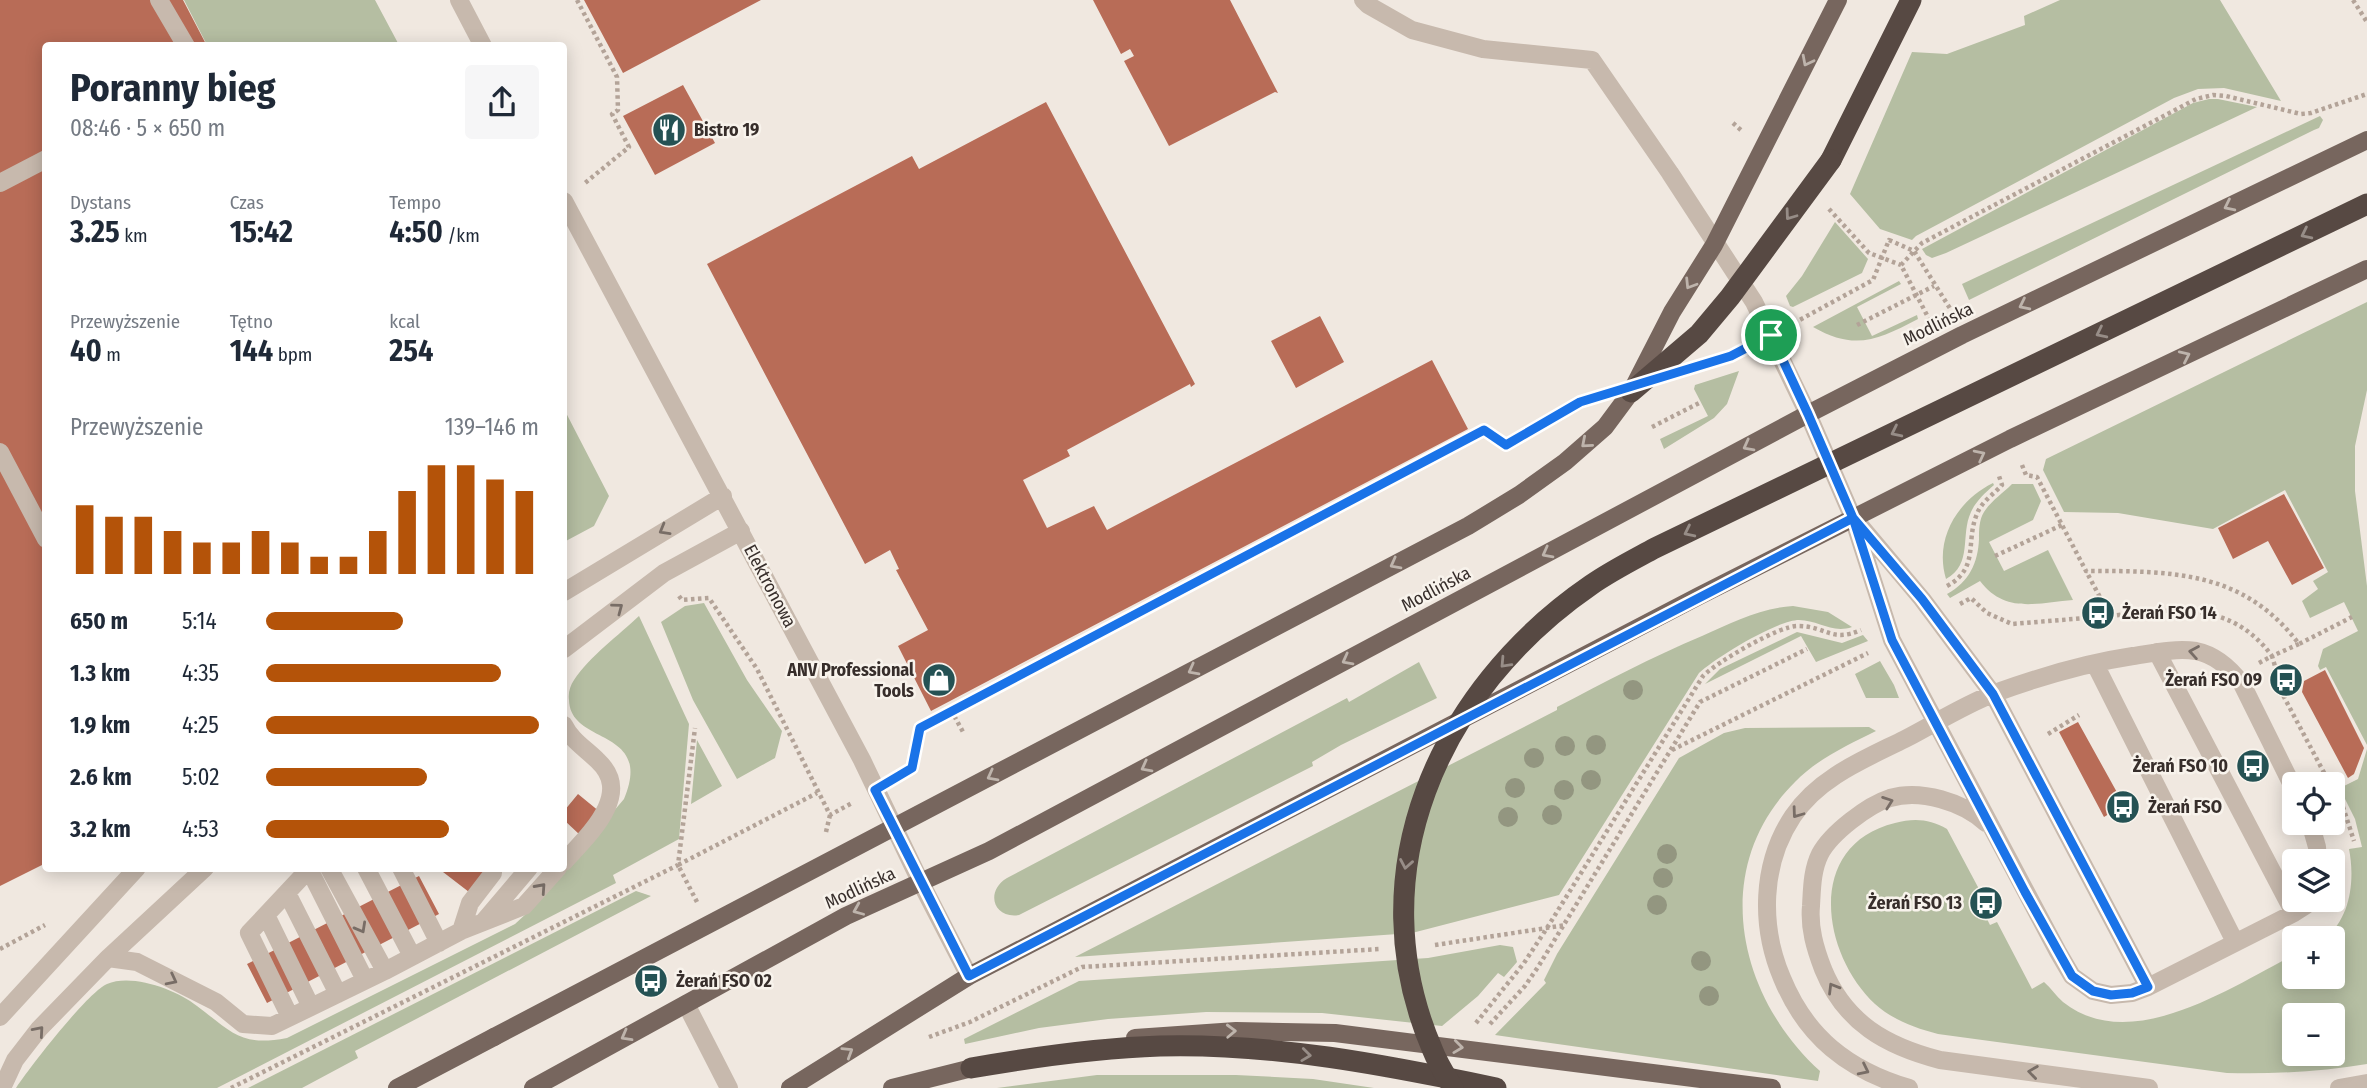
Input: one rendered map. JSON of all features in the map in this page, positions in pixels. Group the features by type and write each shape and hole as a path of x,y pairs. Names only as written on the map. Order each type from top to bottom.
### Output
{"highway":[{"path":"1631,392 1699,334 1738,287 1831,160 1911,0"},
{"path":"1453,1088 1433,1052 1413,994 1406,964 1402,917 1404,876 1410,839 1422,798 1438,759 1463,714 1527,639 1590,586 1655,548 2367,204"},
{"path":"971,1068 1087,1050 1204,1046 1247,1048 1354,1062 1496,1088"}],"main road":[{"path":"397,1088 1468,526 1520,495 1565,462 1605,427 1631,392 1672,312 1714,245 1838,0"},
{"name":"Modlińska","path":"533,1088 846,916 1000,846 1808,414 1962,335 2367,141"},
{"path":"790,1088 969,976 1853,518 2010,439 2367,270"},
{"path":"892,1088 1020,1055 1101,1041 1224,1031 1292,1031 1371,1036 1772,1088"}],"street":[{"path":"159,0 184,42"},
{"path":"459,0 481,42"},
{"path":"1363,0 1367,5 1412,30 1483,49 1592,60 1754,302 1808,414 1853,518 1892,640 2072,976 2093,991 2111,995 2132,993 2148,987 2294,913 2157,652"},
{"path":"0,183 42,161"},
{"name":"Elektronowa","path":"567,207 862,760 969,976"},
{"path":"0,452 42,531"},
{"path":"567,590 723,496"},
{"path":"1853,518 1922,599 1993,694 2148,987"},
{"path":"567,650 664,573 741,531"},
{"path":"1909,1088 1860,1069 1829,1048 1805,1021 1788,994 1777,967 1766,897 1771,865 1782,836 1809,797 1832,778 1993,694 2047,676 2157,652 2197,651 2217,658 2231,670 2242,684 2286,772"},
{"path":"2095,664 2235,942"},
{"path":"567,734 601,763 609,774 612,794 604,814 567,858"},
{"path":"1994,834 1985,822 1973,813 1952,803 1912,796 1890,799 1836,831 1820,854 1812,879 1810,917 1815,949 1828,981 1846,1009 1867,1028 1892,1044 1915,1053 1940,1060 2149,1088"},
{"path":"0,1017 134,872"},
{"path":"2,1088 15,1060 39,1030 108,958 201,872"},
{"path":"290,1017 249,933 306,872"},
{"path":"311,872 365,980"},
{"path":"331,872 385,971"},
{"path":"368,872 412,956"},
{"path":"403,872 439,943"},
{"path":"461,931 470,903 493,872"},
{"path":"482,923 526,872"},
{"path":"108,958 137,962 216,1002 243,1024 272,1026 461,931 524,906 554,872"},
{"path":"287,893 338,994"},
{"path":"266,915 311,1007"},
{"path":"686,1004 729,1088"},
{"path":"2339,1088 2367,1083"}],"path":[{"path":"577,0 617,77 618,110 612,114 629,147 585,183"},
{"path":"2353,0 2367,22"},
{"path":"1929,319 1901,265 1932,236 2196,99 2213,95 2226,96 2301,114 2312,113 2367,94"},
{"path":"1706,364 1731,356 1872,281 1889,240 1914,251 1951,310"},
{"path":"1857,326 1934,286"},
{"path":"664,573 682,600 709,598 757,669 830,815 912,768 920,728 951,710 1484,430 1506,445 1580,402 1592,398"},
{"path":"1652,427 1701,402"},
{"path":"1956,607 1971,598 1987,613 2012,624 2110,616 2036,477 2026,475 2022,465"},
{"path":"1944,588 1957,581 1964,573 1971,551 1975,516 1979,508 2002,485 2000,477"},
{"path":"1996,556 2062,525"},
{"path":"2086,571 2157,571 2223,585 2269,610 2299,644 2352,617"},
{"path":"1471,1030 1524,963 1695,687 1713,666 1788,627 1808,627 1838,636 1859,630"},
{"path":"1489,1025 1525,986 1566,925 1700,702 1807,649"},
{"path":"1671,750 1874,650"},
{"path":"2255,665 2272,656 2284,697 2324,772"},
{"path":"951,710 963,732"},
{"path":"2052,743 2047,733 2079,715"},
{"path":"678,865 817,793"},
{"path":"2345,813 2354,841"},
{"path":"1434,945 1566,925"},
{"path":"921,1040 970,1022 1082,967 1393,948"}],"green space":[{"path":"184,0 375,0 397,42 205,42"},
{"path":"2060,0 2220,0 2281,101 2224,88 2198,89 2174,98 1912,240 1880,229 1850,194 1912,52 1947,54 2025,25 2024,16"},
{"path":"2209,99 2257,107 1946,253 1932,258 1922,249 2193,103"},
{"path":"2320,116 2323,120 2319,128 1969,300 1962,284"},
{"path":"1835,222 1868,259 1862,273 1793,307 1790,306 1786,296 1802,276"},
{"path":"1899,281 1901,284 1857,307 1872,336 1917,315 1918,319 1878,337 1854,341 1813,327"},
{"path":"2367,302 2367,390 2355,446 2355,491 2367,586 2367,745 2326,667 2320,670 2318,666 2323,649 2358,631 2344,602 2310,618 2302,601 2318,589 2313,581 2328,572 2285,490 2213,529 2118,513 2064,512 2043,470 2046,459"},
{"path":"1739,371 1727,404 1714,418 1664,449 1660,439 1708,416 1694,389 1695,385"},
{"path":"567,415 609,496 594,526 567,540"},
{"path":"1993,483 1971,512 1963,557 1954,573 1946,579 1943,550 1952,523 1969,500"},
{"path":"2012,484 2033,484 2041,501 2033,520 1989,542 2004,571 2048,550 2073,600 2034,604 2011,602 2000,598 1980,581 1950,598 1947,594 1961,584 1971,571 1984,512"},
{"path":"704,603 747,680 782,731 775,758 737,779 693,700 661,622 685,606"},
{"path":"1793,606 1828,612 1852,627 1838,629 1799,620 1789,622 1747,641 1699,673 1559,895 1412,933 1075,957 1557,710 1557,707 1647,661 1746,617"},
{"path":"639,616 689,724 679,839 613,875 616,883 217,1088 16,1088 73,1015 107,984 129,981 154,985 178,994 228,1030 247,1039 287,1038 515,924 562,872 567,872 567,866 624,799 630,776 628,760 620,748 582,725 573,715 569,700 573,682 580,671"},
{"path":"1797,632 1842,643 1863,635 1868,641 1816,662 1801,636 1705,684 1720,669"},
{"path":"1880,661 1899,698 1866,698 1855,674"},
{"path":"1419,662 1437,698 1341,745 1312,762 1313,766 1019,915 1003,913 995,903 996,890 1007,878 1347,698 1349,702"},
{"path":"1869,727 1876,731 1813,766 1795,782 1768,816 1751,852 1743,891 1744,930 1753,969 1769,1006 1792,1041 1820,1071 1818,1081 1495,1035 1546,983 1544,980 1557,954 1679,758 1724,733 1745,728"},
{"path":"697,740 722,786 691,804"},
{"path":"2367,749 2367,1064 2297,1072 2227,1073 1938,1034 1905,1023 1875,1004 1857,982 1843,957 1834,930 1831,903 1835,876 1846,853 1866,835 1895,823 1922,820 1947,829 1979,889 1974,893 1990,925 1997,922 2032,989 2044,982 2063,1002 2090,1017 2119,1022 2149,1019 2180,1011 2282,961 2282,989 2345,989 2345,926 2337,926 2345,912 2351,885 2349,849 2362,847 2355,819 2345,799 2345,786 2358,779"},
{"path":"636,891 651,896 355,1051 358,1058 302,1088 248,1088"},
{"path":"1500,945 1513,947 1517,962 1504,977 1498,973 1478,996 1442,1026 1322,1013 1206,1012 1108,1019 1039,1028 965,1044 964,1039 1079,981 1428,958"},
{"path":"1097,1075 1236,1075 1313,1079 1374,1088 997,1088"}],"building":[{"path":"0,0 183,0 205,42 42,42 42,865 0,886"},
{"path":"584,0 761,0 623,73"},
{"path":"1093,0 1230,0 1278,93 1275,92 1169,146 1124,61 1134,56 1130,49 1121,54"},
{"name":"Bistro 19","path":"683,85 715,143 655,175 623,116"},
{"path":"1046,102 1195,384 1191,387 1190,384 1067,450 1070,456 1023,480 1047,528 1094,506 1107,530 1432,360 1468,429 931,711 898,646 928,630 896,570 899,569 890,550 865,564 707,264 912,156 919,169"},
{"path":"1320,316 1344,362 1296,388 1271,341"},
{"path":"2284,494 2324,568 2292,585 2268,541 2233,559 2218,528"},
{"path":"2325,670 2364,748 2354,774 2348,778 2302,692 2304,681"},
{"path":"2078,722 2124,805 2104,817 2059,732"},
{"path":"578,794 600,812 580,835 567,823 567,807"},
{"path":"443,872 484,872 469,892"},
{"path":"419,876 439,914 267,1003 247,964"}],"place":[{"name":"Bistro 19","path":"669,130"},
{"name":"Żerań FSO 14","path":"2098,613"},
{"name":"ANV Professional Tools","path":"939,680"},
{"name":"Żerań FSO 09","path":"2286,680"},
{"name":"Żerań FSO 10","path":"2253,766"},
{"name":"Żerań FSO","path":"2123,807"},
{"name":"Żerań FSO 13","path":"1986,903"},
{"name":"Żerań FSO 02","path":"651,981"}],"route":[{"path":"1771,335 1731,356 1580,402 1506,445 1484,430 920,728 912,768 875,790 969,976 1853,518 1892,640 2072,976 2093,991 2111,995 2132,993 2148,987 1993,694 1922,599 1853,518 1771,335"}]}
